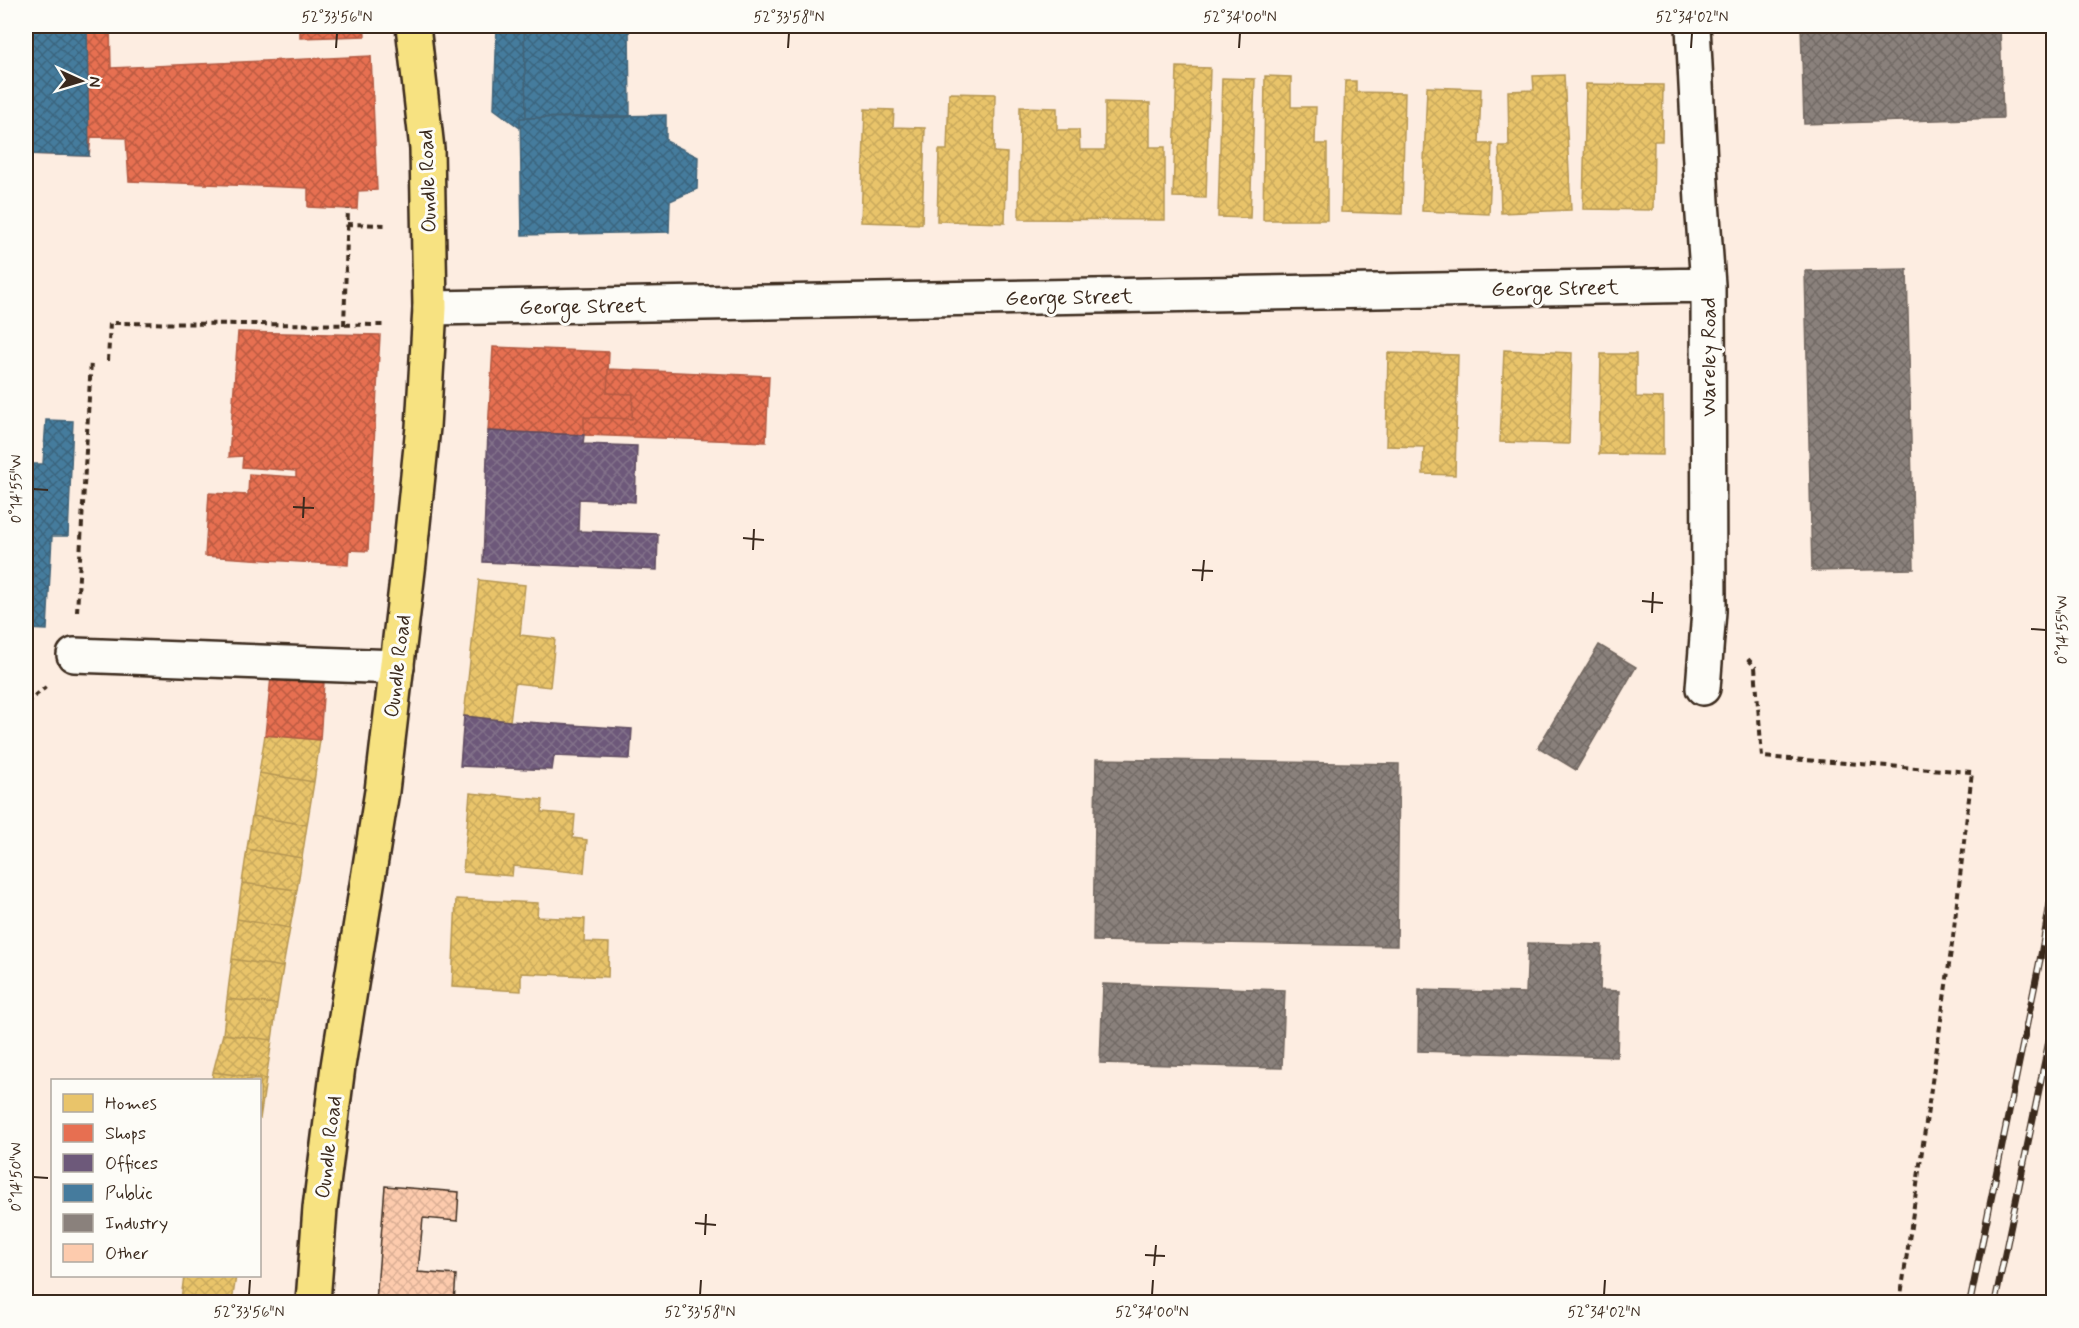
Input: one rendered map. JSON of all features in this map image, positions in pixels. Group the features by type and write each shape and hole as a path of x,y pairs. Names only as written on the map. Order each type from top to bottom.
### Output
{"main road":[{"name":"Oundle Road","path":"313,1302 320,1208 338,1066 382,791 423,427 430,317 428,149 413,26"}],"street":[{"name":"Wareley Road","path":"1693,26 1701,202 1708,285 1709,611 1703,688"},
{"name":"George Street","path":"430,317 1708,285"},
{"path":"74,655 397,667"}],"path":[{"path":"344,325 348,209"},
{"path":"108,361 110,323 344,325 430,317"},
{"path":"74,655 91,361"},
{"path":"1709,611 1755,667 1762,758 1972,772 1953,937 1900,1302"},
{"path":"2049,1260 2054,1254"}],"building: Homes":[{"path":"1177,67 1210,68 1206,198 1173,197"},
{"path":"1564,75 1571,210 1501,213 1499,146 1509,146 1508,91 1534,90 1533,76"},
{"path":"1265,76 1291,77 1291,107 1316,107 1315,144 1327,144 1327,220 1263,220"},
{"path":"1222,78 1255,79 1250,218 1218,217"},
{"path":"1345,81 1356,81 1356,92 1405,93 1402,214 1341,212"},
{"path":"1586,84 1663,85 1662,141 1654,141 1653,210 1583,209"},
{"path":"1427,87 1481,89 1479,144 1492,144 1489,214 1422,211"},
{"path":"949,93 995,94 994,152 1007,153 1005,223 937,221 939,150 947,150"},
{"path":"1105,102 1150,103 1150,147 1165,147 1165,220 1019,219 1020,107 1057,108 1057,130 1079,130 1080,150 1105,150"},
{"path":"865,109 894,110 893,127 925,128 922,224 861,222"},
{"path":"1504,350 1572,353 1569,444 1500,442"},
{"path":"1388,353 1458,355 1455,475 1423,474 1424,447 1386,446"},
{"path":"1601,354 1636,354 1636,397 1663,398 1663,455 1599,454"},
{"path":"479,580 525,585 520,635 555,639 550,687 515,683 510,721 464,716"},
{"path":"265,735 320,740 314,782 259,773"},
{"path":"259,773 314,782 307,825 252,816"},
{"path":"470,793 543,800 542,812 575,815 573,838 587,840 584,873 513,866 512,876 463,872"},
{"path":"252,816 307,825 302,858 247,849"},
{"path":"247,849 302,858 297,890 242,883"},
{"path":"242,883 297,890 290,928 237,919"},
{"path":"456,899 538,903 537,917 585,919 584,942 609,943 608,977 521,973 521,991 452,987"},
{"path":"237,919 290,928 283,967 232,959"},
{"path":"232,959 283,967 277,1004 227,999"},
{"path":"227,999 277,1004 272,1040 223,1034"},
{"path":"223,1034 272,1040 266,1079 213,1072"},
{"path":"213,1072 266,1079 261,1112 261,1079 212,1079"},
{"path":"184,1277 236,1277 232,1302 181,1299"}],"building: Shops":[{"path":"26,26 110,26 111,68 371,56 377,190 358,191 357,209 348,209 308,207 308,188 129,181 126,138 91,137 89,156 26,154"},
{"path":"300,26 364,26 365,36 300,38"},
{"path":"238,332 380,335 368,551 349,550 348,565 205,556 209,493 248,495 249,474 296,477 296,471 242,467 243,456 229,457"},
{"path":"493,347 609,352 607,393 633,394 632,419 584,417 584,435 488,431"},
{"path":"608,369 769,376 766,442 584,435 584,417 632,419 633,394 607,393"},
{"path":"271,677 324,682 320,740 265,735"}],"building: Offices":[{"path":"488,431 584,435 583,444 637,446 635,502 579,499 578,531 658,534 657,570 483,562"},
{"path":"464,716 632,729 630,759 554,756 552,770 460,766"}],"building: Public":[{"path":"26,26 87,26 89,156 26,154"},
{"path":"497,26 524,26 526,118 520,118 520,128 494,109"},
{"path":"524,26 629,26 630,117 526,118"},
{"path":"666,115 666,141 698,157 697,189 670,201 669,232 522,235 520,118"},
{"path":"46,420 73,421 68,536 52,536 47,630 26,629 26,464 43,464"}],"building: Industry":[{"path":"1801,26 2000,26 2003,118 1804,124"},
{"path":"1907,269 1914,569 1812,571 1805,271"},
{"path":"1599,645 1636,667 1576,770 1538,747"},
{"path":"1096,759 1399,764 1397,946 1093,941"},
{"path":"1528,943 1602,945 1600,990 1619,991 1617,1057 1418,1051 1419,990 1526,993"},
{"path":"1103,984 1285,990 1282,1068 1100,1063"}],"building: Other":[{"path":"385,1186 459,1192 457,1221 423,1218 418,1272 456,1275 454,1302 376,1302"}],"railway":[{"path":"1970,1302 2054,881"},
{"path":"1995,1302 2054,1017"}]}
